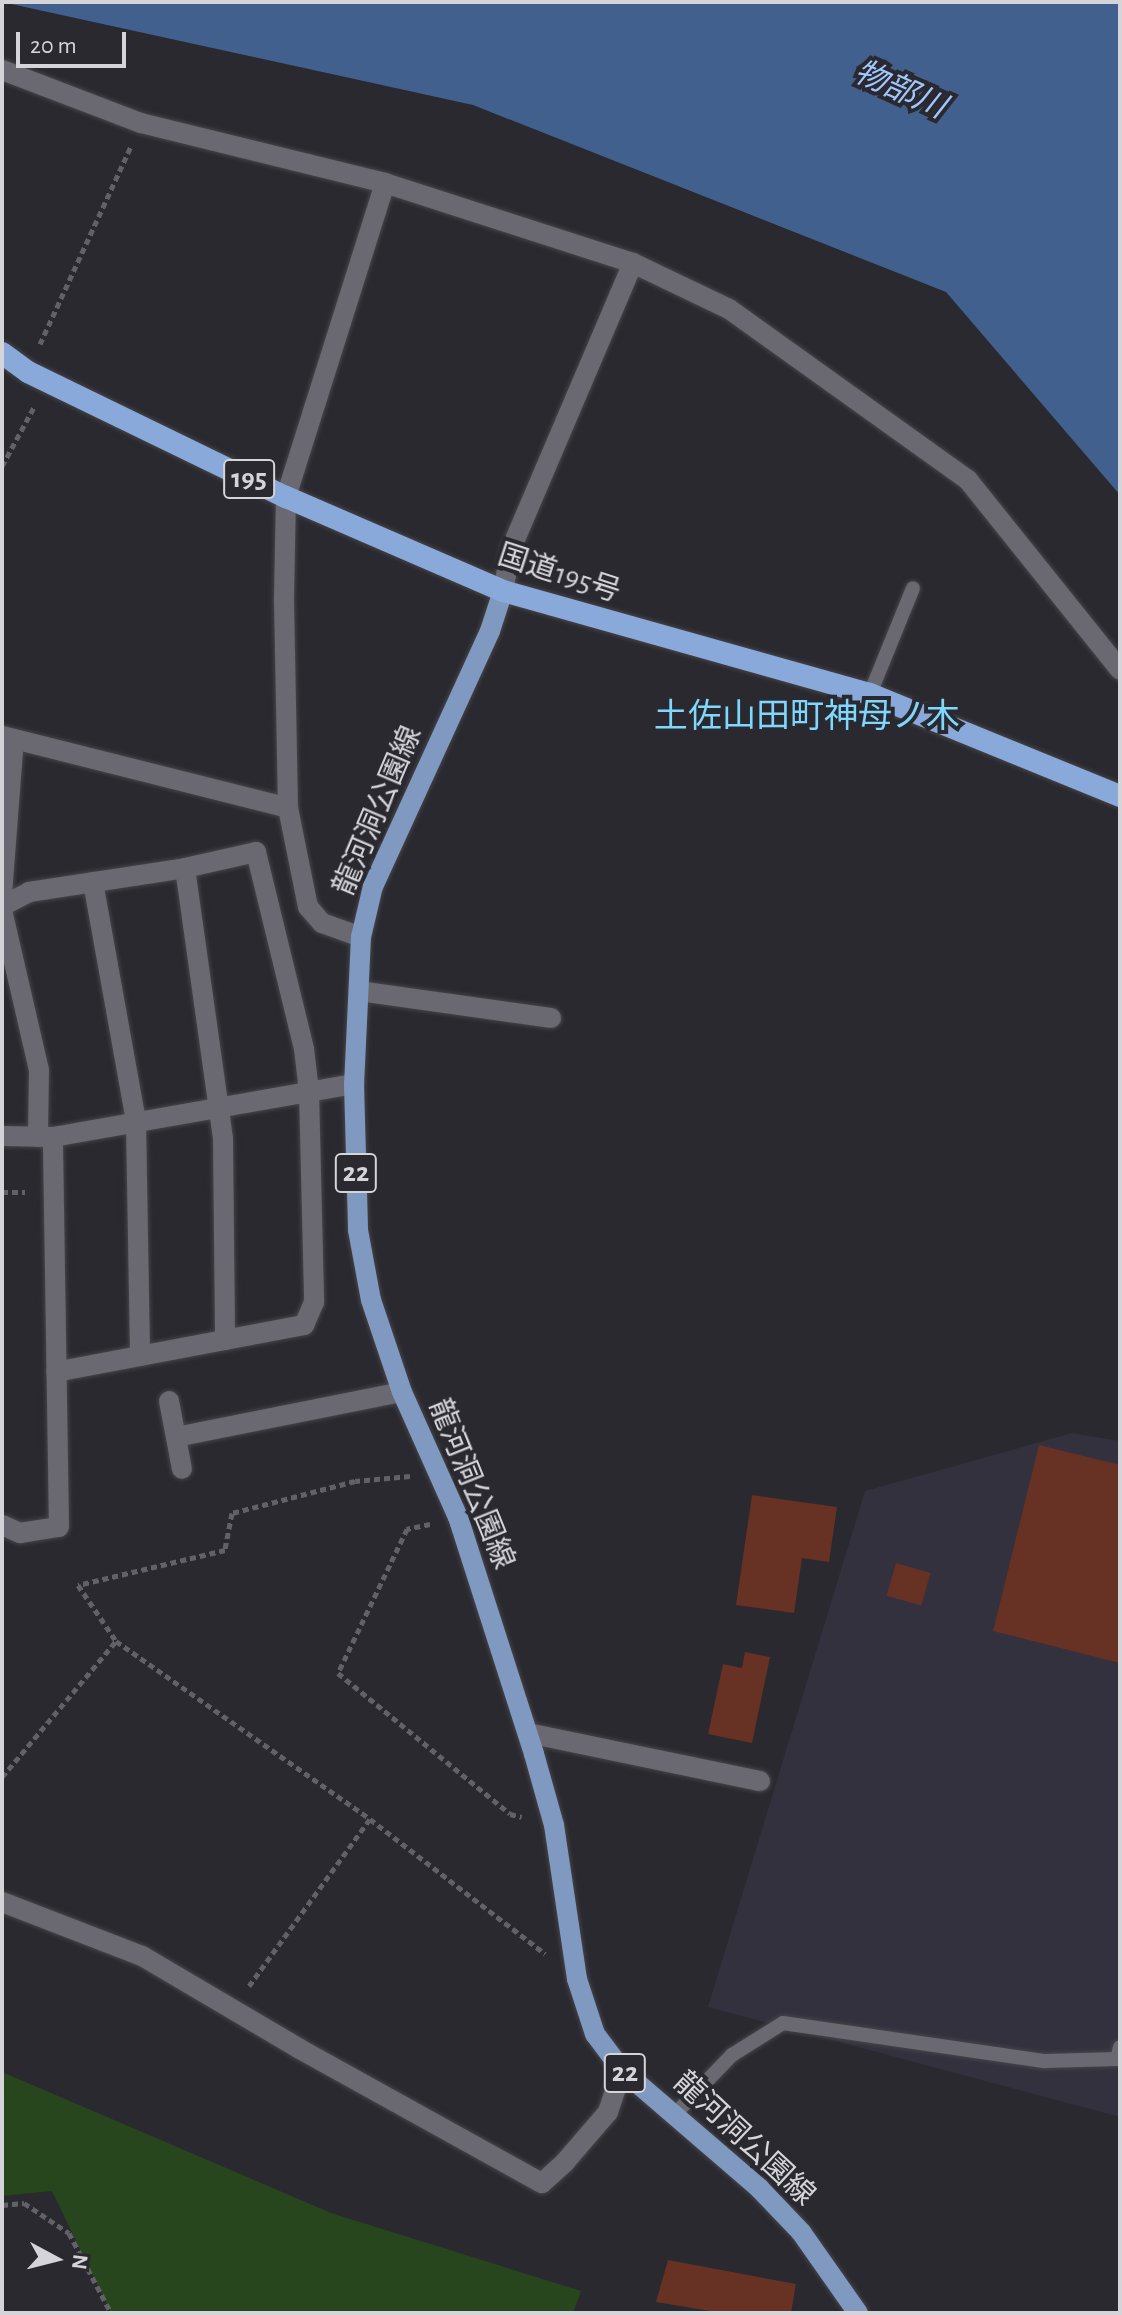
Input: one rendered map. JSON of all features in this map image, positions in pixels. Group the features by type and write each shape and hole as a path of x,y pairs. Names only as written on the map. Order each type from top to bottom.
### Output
{"highway":[{"name":"国道195号","path":"2,353 28,372 286,497 503,591 870,694 1120,796"}],"main road":[{"name":"龍河洞公園線","path":"503,591 490,631 373,886 361,937 354,1084 358,1230 371,1300 402,1392 458,1517 528,1733 554,1825 577,1979 595,2034 622,2070 676,2113 759,2188 801,2232 858,2313"}],"street":[{"path":"2,70 141,123 385,183 633,263 729,309 968,480 1120,670"},
{"path":"361,937 322,923 308,907 288,808 284,599 286,497 385,183"},
{"path":"503,591 511,549 633,263"},
{"path":"2,894 8,737 288,808"},
{"path":"2,1525 20,1533 59,1527 56,1372 39,1070 2,908 29,892 185,868 256,852 304,1049 309,1091 314,1302 304,1325 56,1372"},
{"path":"185,868 223,1139 225,1340"},
{"path":"93,882 136,1122 140,1356"},
{"path":"359,991 551,1018"},
{"path":"2,1136 45,1137 354,1084"},
{"path":"176,1437 402,1392"},
{"path":"169,1401 182,1469"},
{"path":"528,1733 760,1781"},
{"path":"2,1902 142,1956 232,2010 542,2183 565,2162 608,2112 622,2070"}],"lane":[{"path":"870,694 913,588"},
{"path":"676,2113 732,2055 783,2023 1045,2061 1117,2059 1120,2047"}],"path":[{"path":"28,372 141,123"},
{"path":"2,466 48,381"},
{"path":"439,1473 355,1481 232,1513 225,1550 78,1585 116,1641 370,1819 577,1979"},
{"path":"458,1517 407,1529 338,1673 510,1814 554,1825"},
{"path":"2,1777 116,1641"},
{"path":"232,2010 370,1819"},
{"path":"2,2205 24,2203 69,2233 111,2313"}],"shaded area":[{"path":"1072,1433 1120,1441 1120,2117 708,2007 865,1491"}],"green space":[{"path":"2,2072 331,2213 581,2291 573,2313 111,2313 52,2191 2,2196"}],"water":[{"name":"物部川","path":"2,2 1120,2 1120,495 946,292 473,105"}],"building":[{"path":"1039,1445 1120,1465 1120,1663 993,1631"},
{"path":"752,1495 837,1507 829,1562 802,1558 794,1613 736,1605"},
{"path":"896,1563 931,1573 921,1606 887,1596"},
{"path":"745,1652 770,1657 752,1743 708,1734 723,1664 742,1668"},
{"path":"668,2260 796,2284 791,2313 722,2313 656,2302"}],"district":[{"name":"土佐山田町神母ノ木","path":"807,718"}]}
